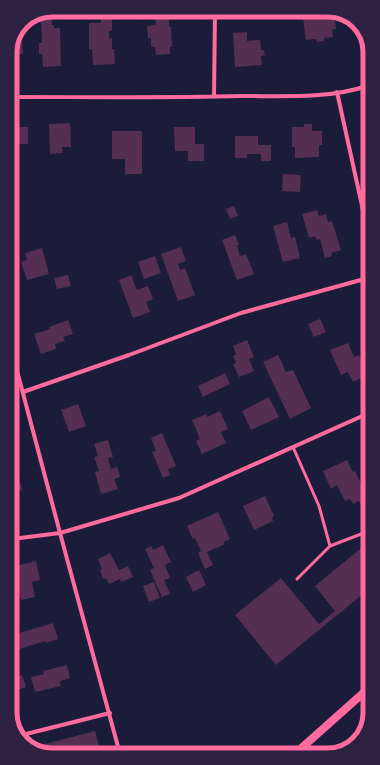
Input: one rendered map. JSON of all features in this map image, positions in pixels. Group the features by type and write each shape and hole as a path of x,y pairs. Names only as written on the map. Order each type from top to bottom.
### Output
{"main road":[{"path":"301,748 363,693"}],"street":[{"path":"214,97 215,17"},
{"path":"17,97 214,97 303,95 354,90 363,87"},
{"path":"337,92 363,210"},
{"path":"23,392 129,355 241,313 363,279"},
{"path":"17,370 119,748"},
{"path":"17,538 60,533 179,498 363,416"},
{"path":"24,734 110,713"}],"lane":[{"path":"292,447 319,506 330,546"},
{"path":"297,579 330,546 363,533"}],"building":[{"path":"52,17 52,25 54,25 54,28 60,28 61,66 43,67 42,54 39,54 39,43 42,43 41,22 35,22"},
{"path":"155,17 169,17 172,47 170,47 170,54 156,55 155,47 151,47 151,38 148,38 147,26 156,25"},
{"path":"303,17 335,18 336,29 332,30 333,37 324,38 324,41 317,42 316,39 306,40"},
{"path":"112,18 112,31 109,31 109,38 112,38 112,49 114,49 115,64 93,65 92,49 89,49 89,23 101,23 101,19"},
{"path":"247,32 247,41 260,40 261,50 264,50 265,55 261,56 262,65 235,67 233,33"},
{"path":"20,37 22,37 23,54 17,54"},
{"path":"70,123 71,147 62,147 63,153 50,154 49,124"},
{"path":"304,124 312,124 312,131 322,131 322,145 319,145 319,157 295,158 295,147 292,147 292,127 304,127"},
{"path":"17,127 28,127 28,144 17,144"},
{"path":"174,127 195,127 195,144 204,144 204,161 188,161 188,151 175,151"},
{"path":"112,131 142,131 142,174 125,174 125,159 112,159"},
{"path":"235,136 258,136 258,145 271,145 271,161 261,161 261,154 247,154 247,158 235,158"},
{"path":"283,174 301,175 300,192 282,191"},
{"path":"234,206 238,216 230,219 226,209"},
{"path":"317,210 319,216 326,214 328,222 332,221 341,250 331,253 332,256 325,258 320,239 317,240 315,236 309,238 302,214"},
{"path":"287,222 291,238 295,237 300,258 283,262 273,226"},
{"path":"235,235 239,245 237,245 240,256 246,254 254,274 237,280 222,240"},
{"path":"181,247 186,261 178,264 180,270 185,268 195,295 178,301 161,254"},
{"path":"42,248 49,274 27,280 21,262 27,260 25,253"},
{"path":"155,256 161,273 144,279 138,262"},
{"path":"68,275 71,286 57,289 54,278"},
{"path":"131,275 137,290 148,286 153,299 146,302 150,312 133,318 119,280"},
{"path":"320,319 326,332 314,337 308,324"},
{"path":"68,320 73,334 63,337 65,341 55,344 56,349 41,354 34,334 50,329 49,327"},
{"path":"247,340 254,357 249,359 254,371 239,377 233,364 236,363 233,356 236,354 233,346"},
{"path":"348,343 354,357 359,355 363,363 363,377 353,382 348,372 341,375 330,350"},
{"path":"278,355 286,372 293,370 311,408 290,419 263,362"},
{"path":"225,373 230,384 203,397 198,386"},
{"path":"269,397 279,417 251,430 242,411"},
{"path":"78,404 86,426 69,432 61,410"},
{"path":"220,411 228,429 221,432 226,443 202,454 196,441 200,439 192,420 206,414 207,417"},
{"path":"162,433 176,466 168,469 170,475 163,478 152,452 156,451 151,438"},
{"path":"108,440 113,457 108,458 111,469 117,467 120,477 114,479 118,489 101,494 95,472 99,471 94,457 98,456 94,444"},
{"path":"347,460 353,472 355,471 363,488 363,511 359,501 353,504 350,499 345,501 337,485 331,489 323,471"},
{"path":"17,473 22,490 17,491"},
{"path":"265,496 274,516 272,518 273,521 254,530 243,506"},
{"path":"218,512 230,539 223,542 225,544 207,552 213,565 205,569 198,553 201,551 187,526"},
{"path":"163,545 171,562 165,565 170,578 164,580 170,594 162,597 150,570 154,568 145,549 151,546 153,550"},
{"path":"363,547 363,594 276,665 235,615 281,578 319,624 335,611 315,586"},
{"path":"110,553 119,570 128,566 133,577 121,582 120,579 109,584 106,578 103,579 100,570 102,569 98,559"},
{"path":"36,561 40,580 32,582 35,597 21,600 17,588 17,566"},
{"path":"199,570 206,585 193,592 186,577"},
{"path":"154,582 160,598 149,602 143,586"},
{"path":"53,623 58,639 46,643 45,641 17,650 17,634"},
{"path":"67,665 70,678 60,681 61,686 35,692 31,677 44,674 43,671"},
{"path":"22,675 26,687 18,690 17,676"},
{"path":"95,731 99,748 49,748 39,746"}]}
